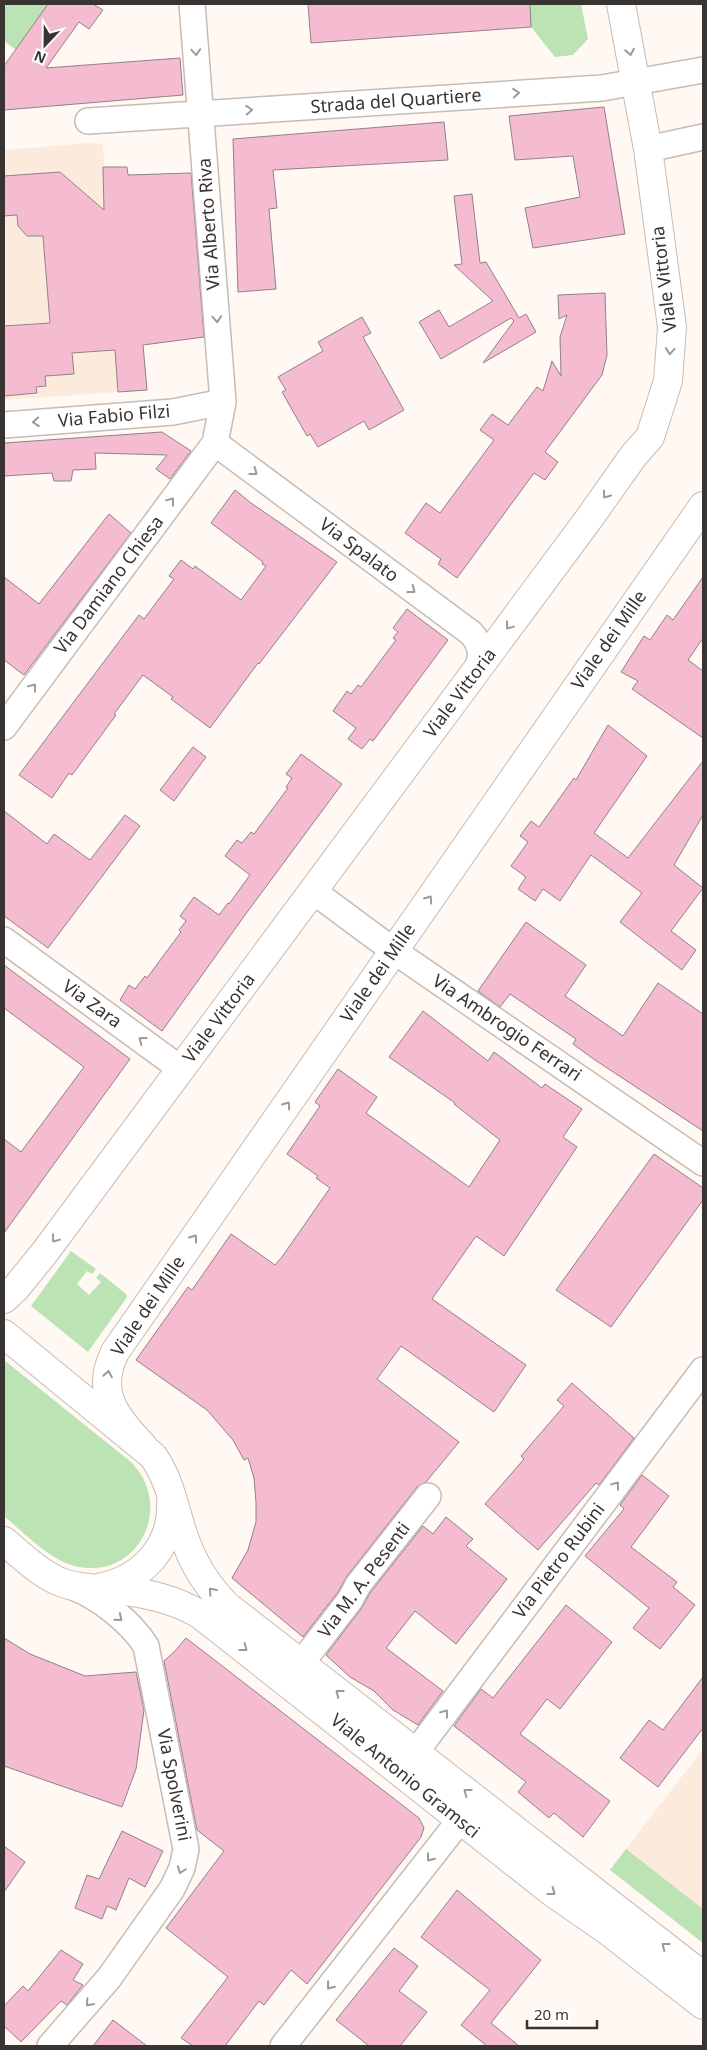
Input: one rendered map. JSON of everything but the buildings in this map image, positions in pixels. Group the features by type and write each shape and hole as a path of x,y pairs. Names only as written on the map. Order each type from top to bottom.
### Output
{"main road":[{"name":"Viale Vittoria","path":"4,1299 37,1263 634,455 650,437 668,381 672,327 648,149 621,4"},
{"name":"Viale dei Mille","path":"143,1446 123,1424 108,1397 107,1377 115,1352 703,506"},
{"path":"4,1334 143,1446 153,1456 167,1480 171,1500 170,1518 163,1543 156,1554 148,1564 127,1579 115,1584 76,1586 41,1571 4,1541"},
{"name":"Viale Antonio Gramsci","path":"167,1480 183,1535 204,1581 294,1673"},
{"name":"Viale Antonio Gramsci","path":"76,1586 152,1595 186,1606 201,1614 294,1673 408,1762 570,1872 703,1976"},
{"name":"Viale Antonio Gramsci","path":"408,1762 460,1820 552,1892 608,1931 703,2005"}],"street":[{"name":"Via Alberto Riva","path":"192,4 223,402 214,443"},
{"name":"Strada del Quartiere","path":"88,122 602,88 703,70"},
{"path":"648,149 703,137"},
{"name":"Via Fabio Filzi","path":"4,424 173,412 223,402"},
{"name":"Via Spalato","path":"214,443 471,633 481,653 480,662 476,670"},
{"name":"Via Damiano Chiesa","path":"4,727 214,443"},
{"name":"Via Ambrogio Ferrari","path":"313,891 394,951 703,1163"},
{"name":"Via Zara","path":"4,940 180,1069"},
{"name":"Via Pietro Rubini","path":"408,1762 700,1380"},
{"name":"Via M. A. Pesenti","path":"294,1673 350,1600 358,1585 428,1496"},
{"name":"Via Spolverini","path":"50,2046 109,1978 172,1889 182,1868 186,1849 146,1646 136,1633 98,1600 76,1586"},
{"path":"282,2046 465,1816 471,1815 535,1862 559,1866 570,1872"}],"shaded area":[{"path":"89,143 103,144 118,392 4,400 4,150"},
{"path":"703,1749 703,1943 610,1870"}],"green space":[{"path":"5,4 48,4 16,50 4,41"},
{"path":"530,4 581,4 588,39 573,55 555,57 531,27"},
{"path":"71,1251 96,1269 92,1274 87,1271 77,1284 89,1295 101,1282 96,1278 100,1273 126,1294 127,1297 88,1352 31,1306"},
{"path":"4,1360 131,1462 144,1479 150,1498 150,1517 144,1535 134,1550 119,1561 101,1567 79,1567 69,1564 49,1554 4,1516"},
{"path":"626,1849 703,1909 703,1943 610,1870"}]}
